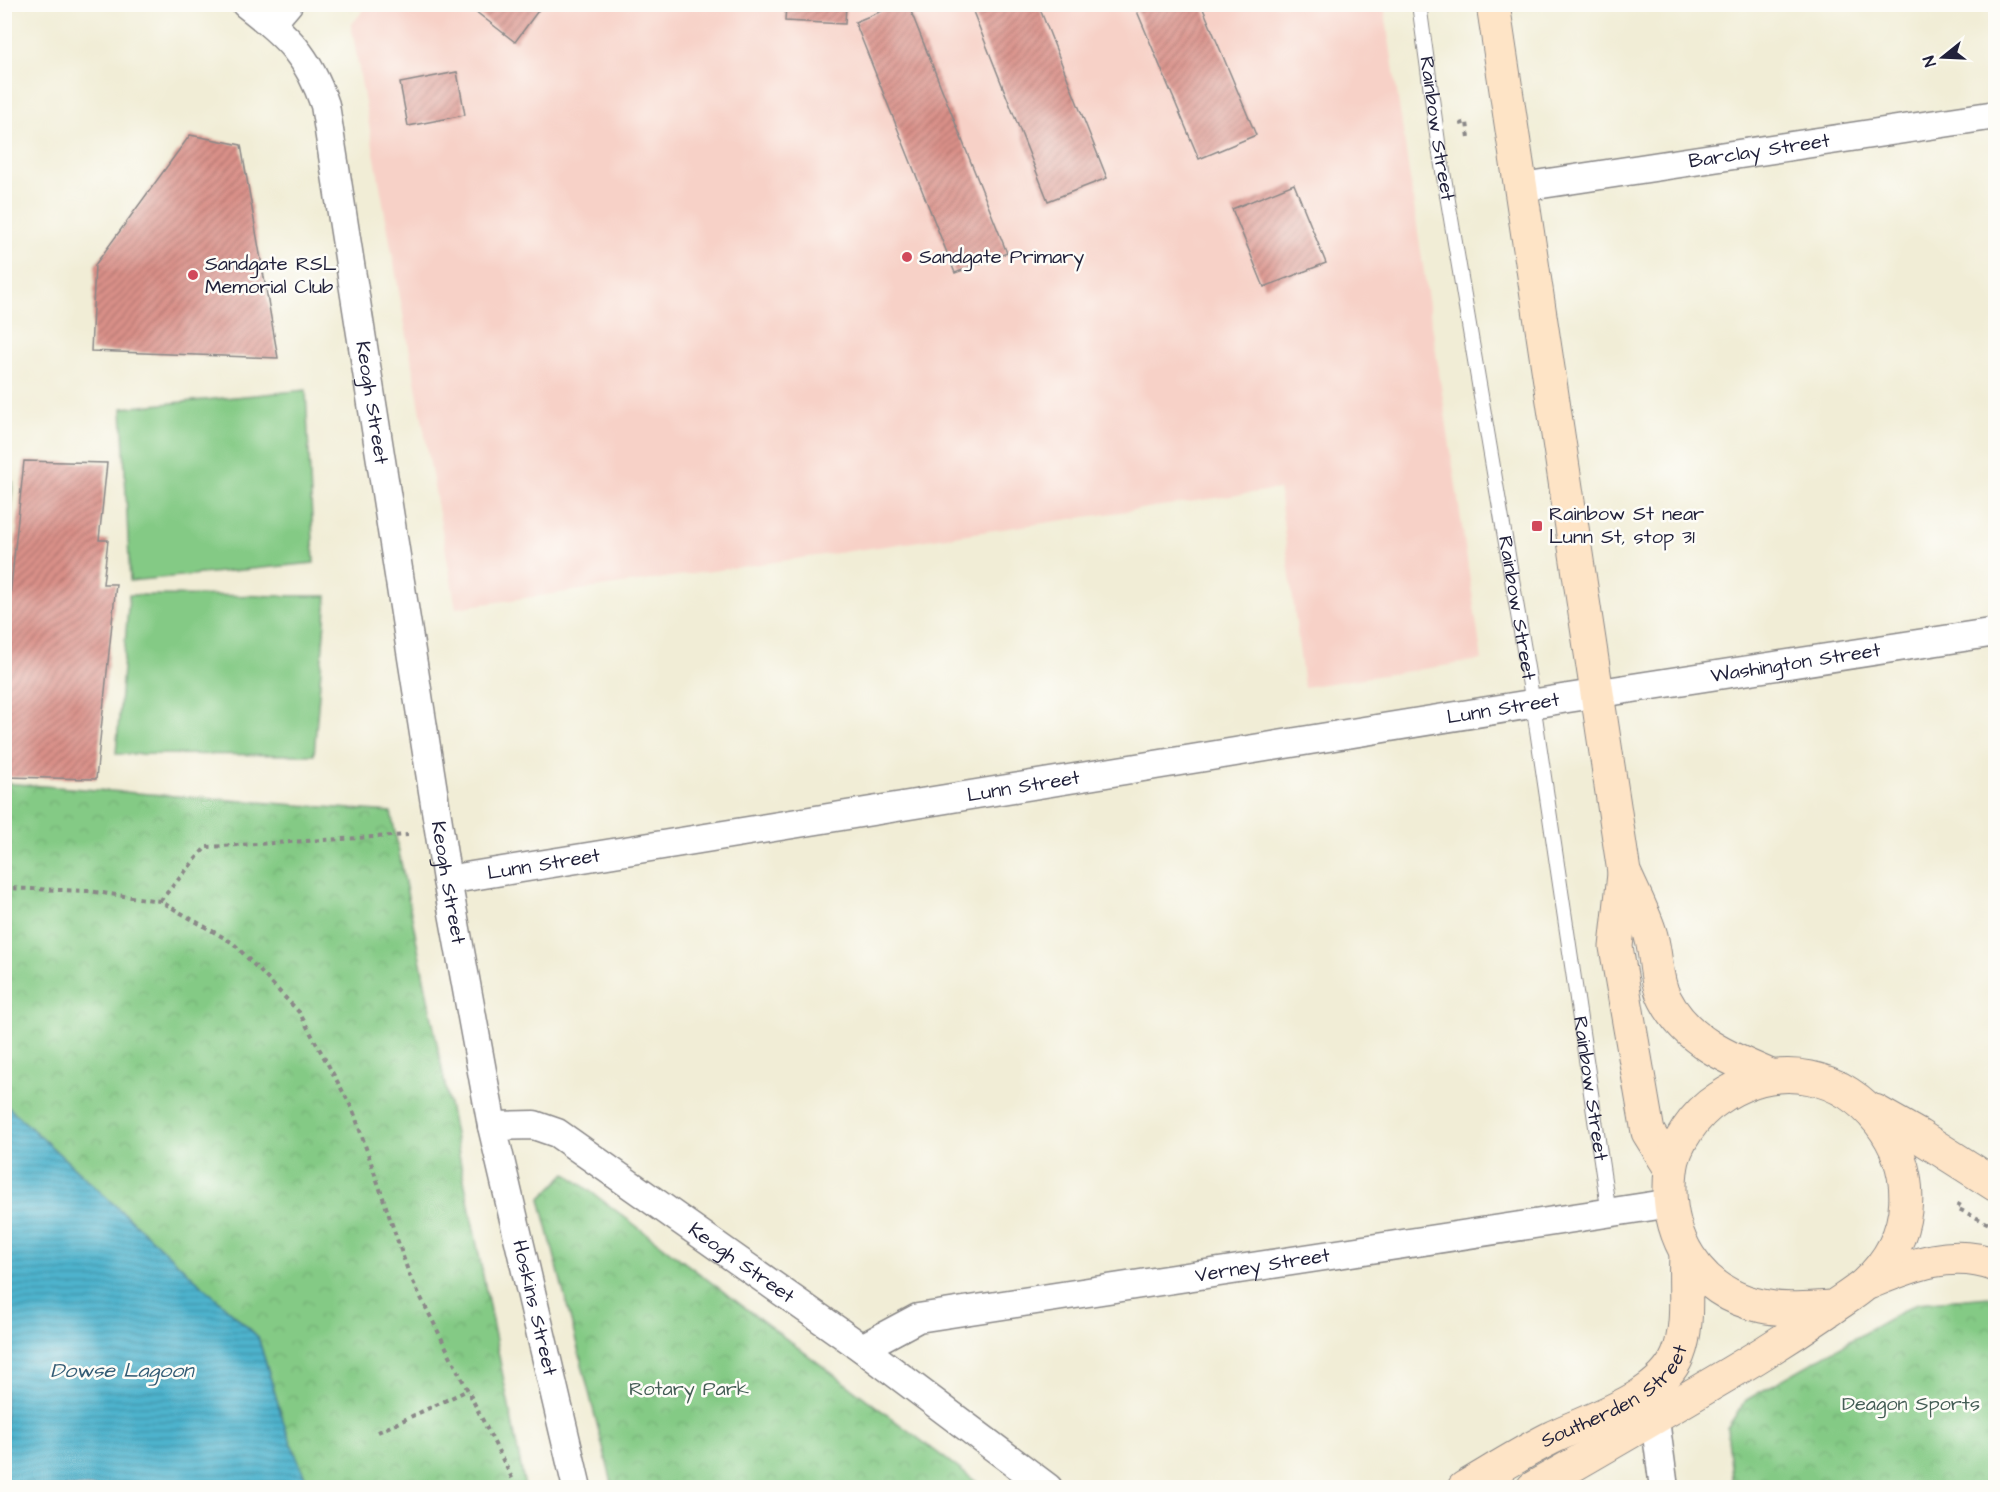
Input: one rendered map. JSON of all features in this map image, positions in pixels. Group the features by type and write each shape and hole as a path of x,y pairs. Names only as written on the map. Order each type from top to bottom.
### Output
{"main road":[{"path":"1493,4 1624,872 1651,937 1658,978 1665,999 1680,1021 1699,1040 1733,1060 1771,1076"},
{"path":"1624,872 1616,947 1648,1132 1671,1169"},
{"path":"1833,1307 1793,1309 1761,1306 1733,1295 1707,1278 1686,1256 1674,1226 1671,1169 1684,1135 1706,1106 1737,1086 1771,1076 1804,1076 1834,1086 1920,1136 1995,1185"},
{"path":"1866,1283 1888,1257 1901,1226 1906,1192 1900,1158 1888,1132 1870,1109"},
{"path":"1866,1283 1920,1262 1952,1257 1981,1259 1993,1250"},
{"name":"Southerden Street","path":"1652,1404 1678,1354 1684,1329 1686,1256"},
{"name":"Southerden Street","path":"1533,1488 1652,1404 1781,1343 1866,1283"},
{"name":"Southerden Street","path":"1464,1488 1550,1438 1613,1410 1652,1404"}],"street":[{"name":"Keogh Street","path":"246,4 280,14 298,50 315,75 325,105 442,833 447,880 492,1126 534,1125 556,1133 862,1348 1048,1488"},
{"name":"Barclay Street","path":"1522,187 1995,115"},
{"name":"Washington Street","path":"1597,693 1995,632"},
{"name":"Lunn Street","path":"447,880 1597,693"},
{"name":"Hoskins Street","path":"492,1126 577,1488"},
{"name":"Verney Street","path":"862,1348 918,1318 1672,1203"},
{"path":"1652,1404 1664,1488"}],"lane":[{"name":"Rainbow Street","path":"1419,4 1438,142 1533,703 1608,1214"}],"path":[{"path":"1451,126 1467,122 1469,138"},
{"path":"160,901 206,847 442,833"},
{"path":"4,888 88,891 160,901 232,943 299,1012 353,1110 409,1274 517,1488"},
{"path":"1964,1196 1957,1208 1993,1226 1993,1250"},
{"path":"378,1432 468,1389"}],"shaded area":[{"name":"Sandgate Primary","path":"369,4 1384,5 1482,660 1304,687 1279,489 456,608 351,25"}],"green space":[{"path":"306,390 314,563 130,581 122,408"},
{"path":"4,482 13,482 5,551"},
{"path":"129,595 327,596 314,755 116,754"},
{"path":"4,783 391,812 525,1487 309,1487 286,1430 258,1337 5,1104"},
{"name":"Rotary Park","path":"566,1173 983,1487 613,1487 540,1199"},
{"name":"Deagon Sports","path":"1990,1297 1996,1299 1995,1487 1733,1487 1727,1428 1746,1400 1917,1303"}],"water":[{"name":"Dowse Lagoon","path":"5,1104 258,1337 286,1430 309,1487 5,1487"}],"building":[{"path":"466,4 543,4 515,42"},
{"path":"786,4 846,4 845,24 785,21"},
{"path":"899,4 908,4 1007,253 955,273 855,22"},
{"path":"970,4 1038,4 1107,178 1048,201"},
{"path":"1134,4 1201,4 1256,135 1199,159"},
{"path":"457,72 465,115 408,126 400,83"},
{"path":"190,135 241,145 278,358 91,351 95,265"},
{"path":"1294,184 1326,263 1264,287 1232,209"},
{"path":"24,461 107,463 99,540 108,540 103,584 116,584 96,779 4,777 4,654"}],"place":[{"name":"Sandgate Primary","path":"907,257"},
{"name":"Sandgate RSL Memorial Club","path":"193,275"},
{"name":"Rainbow St near Lunn St, stop 31","path":"1537,526"}]}
